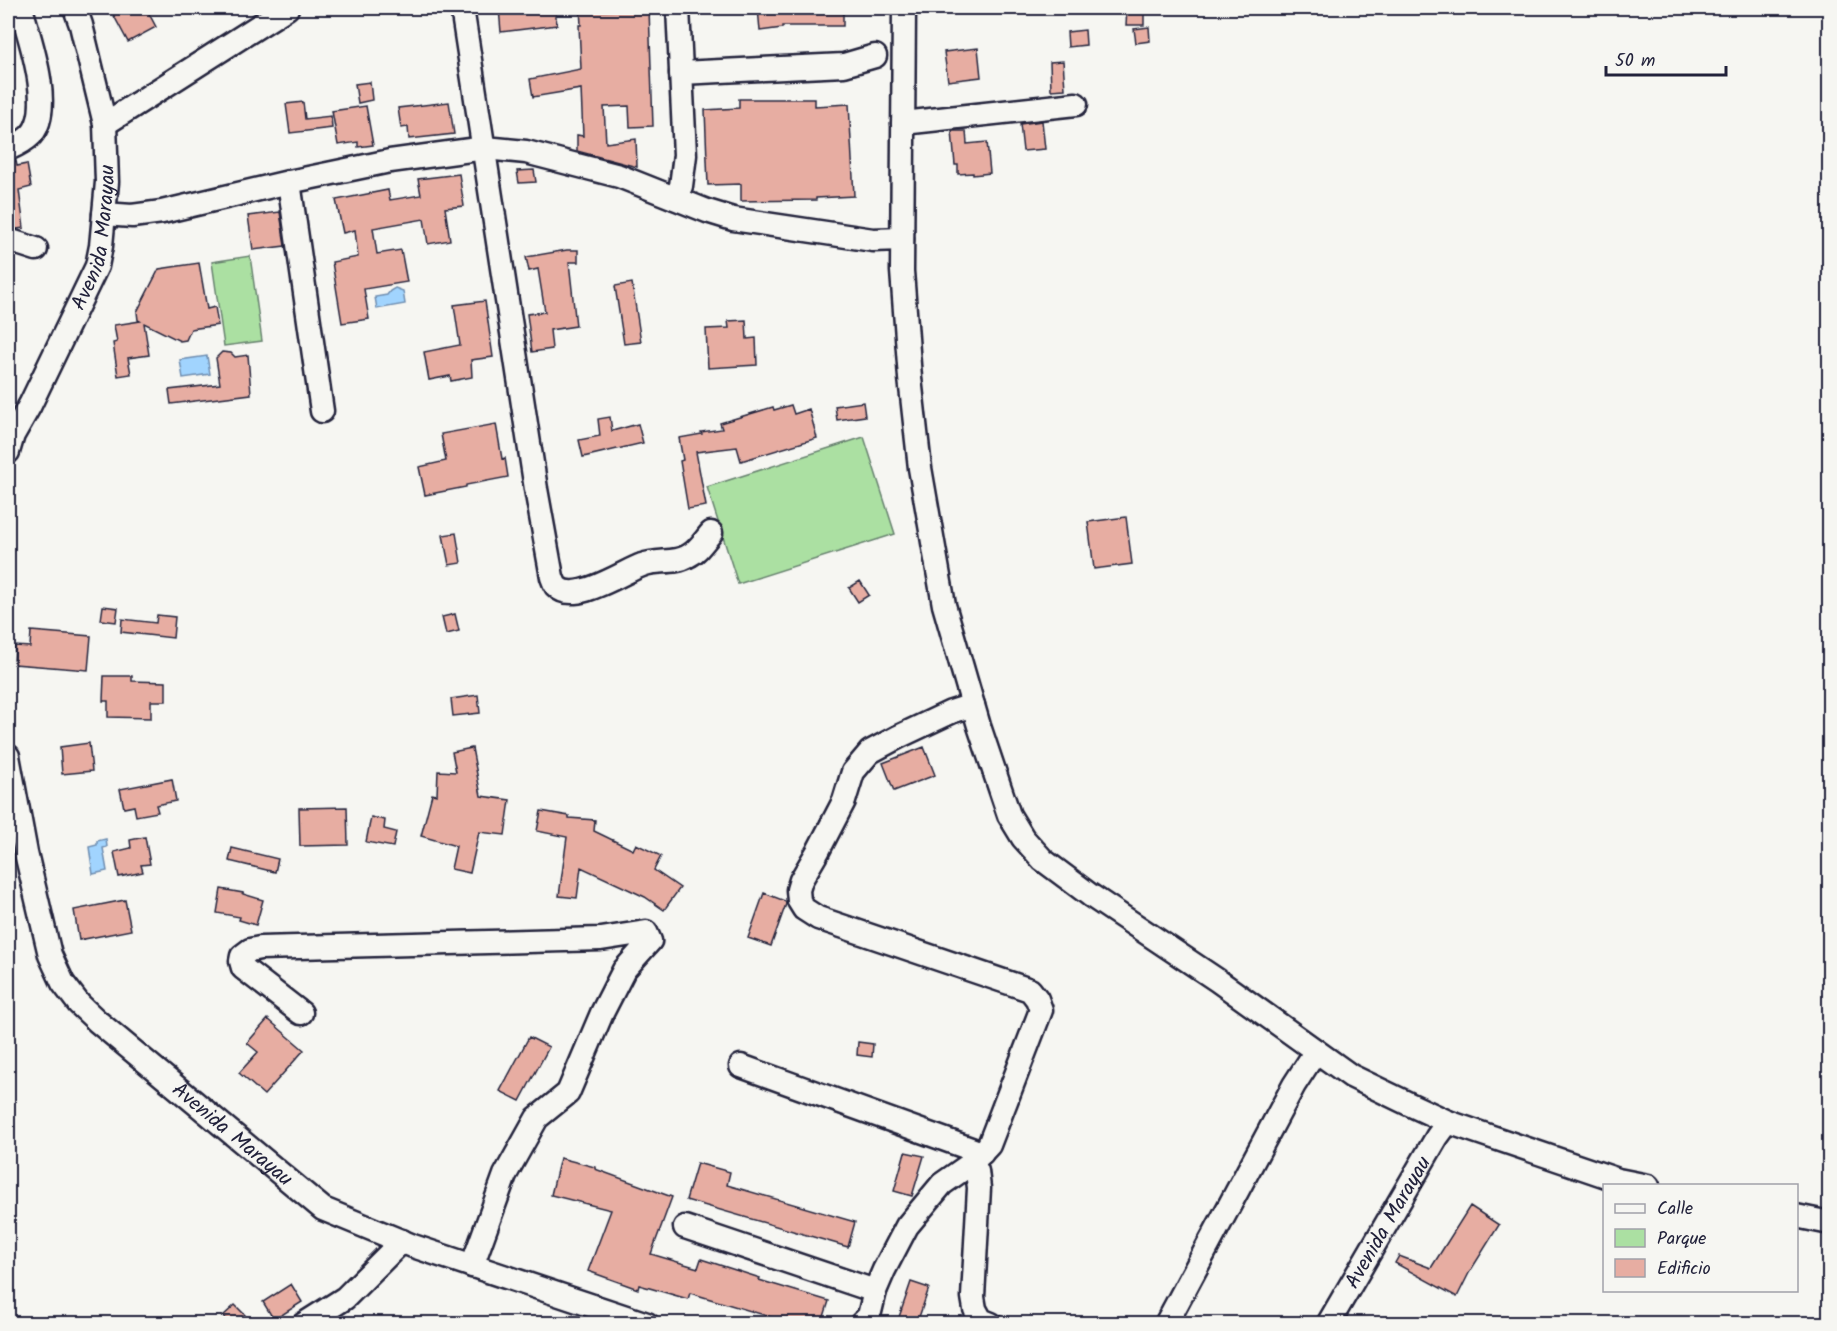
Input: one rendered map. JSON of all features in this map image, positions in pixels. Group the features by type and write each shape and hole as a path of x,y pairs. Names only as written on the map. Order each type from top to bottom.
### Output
{"street":[{"path":"8,149 32,134 38,122 41,101 40,77 21,8"},
{"name":"Avenida Marayau","path":"8,452 14,435 97,266 107,182 105,124 75,8"},
{"path":"105,124 287,8"},
{"path":"462,8 536,489 552,577 556,586 565,591 584,591 654,561 682,559 692,555 711,533"},
{"path":"675,198 681,186 685,155 678,8"},
{"path":"904,8 902,271 920,468 944,605 973,705 1009,815 1023,838 1043,860 1090,895 1216,980 1351,1076 1449,1122 1618,1179 1643,1184"},
{"path":"681,73 844,65 875,56"},
{"path":"903,123 1076,104"},
{"path":"104,214 132,216 162,212 390,161 484,148 526,152 619,176 733,219 873,240 902,239"},
{"path":"289,182 322,411"},
{"path":"8,240 36,249"},
{"path":"867,1321 875,1291 907,1226 942,1184 977,1158 989,1144 1041,1010 1030,990 818,918 804,909 799,901 798,891 801,880 844,801 853,772 870,752 922,725 973,705"},
{"name":"Avenida Marayau","path":"8,756 26,853 50,955 63,983 79,1004 106,1028 323,1209 402,1242 647,1323"},
{"path":"301,1013 243,968 242,956 250,950 260,948 601,939 646,932 650,941 624,970 568,1093 537,1118 505,1175 472,1266"},
{"path":"601,939 621,953 624,970"},
{"path":"1166,1323 1294,1085 1316,1051"},
{"path":"741,1066 977,1158"},
{"name":"Avenida Marayau","path":"1328,1323 1437,1137 1449,1122"},
{"path":"977,1158 979,1188 973,1298 975,1309 981,1320 991,1323"},
{"path":"1798,1216 1830,1223"},
{"path":"685,1227 875,1291"},
{"path":"304,1323 345,1298 402,1242"}],"green space":[{"path":"250,256 262,341 224,346 212,262"},
{"path":"864,437 895,534 738,584 707,487"}],"water":[{"path":"395,288 403,291 405,304 377,309 375,297 387,295"},
{"path":"207,356 210,374 183,378 180,360"},
{"path":"106,839 107,847 103,848 107,871 93,874 89,847 97,845 97,841"}],"building":[{"path":"126,8 146,8 156,27 128,42 113,14"},
{"path":"499,8 555,8 557,25 501,32"},
{"path":"580,8 603,8 603,11 649,9 653,126 630,127 629,106 604,107 606,143 636,139 637,167 577,151 577,135 583,136 581,89 533,97 530,79 581,69"},
{"path":"758,8 843,8 843,26 782,26 782,28 760,31"},
{"path":"1127,8 1144,8 1144,25 1126,25"},
{"path":"1149,27 1150,41 1136,43 1134,29"},
{"path":"1085,30 1086,45 1068,47 1067,32"},
{"path":"978,48 981,77 948,81 944,52"},
{"path":"1063,61 1065,89 1051,90 1050,62"},
{"path":"370,82 372,100 358,103 355,84"},
{"path":"739,99 815,99 815,106 849,104 854,196 816,198 816,200 741,201 741,184 708,185 705,110 739,108"},
{"path":"303,102 305,119 331,116 332,128 290,133 286,104"},
{"path":"449,102 454,134 409,139 408,127 401,128 398,108"},
{"path":"366,106 373,145 358,147 358,142 338,145 332,111"},
{"path":"1042,121 1045,149 1023,151 1020,124"},
{"path":"952,131 966,131 967,144 987,142 990,173 958,174"},
{"path":"16,161 17,166 27,164 31,187 19,190 24,228 17,229 8,227 8,162"},
{"path":"534,170 536,182 519,183 517,171"},
{"path":"459,174 464,206 445,208 450,240 428,244 424,219 373,228 377,254 401,250 407,282 364,289 369,319 342,323 332,262 358,257 355,230 343,233 336,200 388,190 390,200 421,195 418,179"},
{"path":"280,212 285,246 253,250 248,216"},
{"path":"578,250 578,262 569,262 576,326 550,330 552,349 532,352 527,314 545,312 538,269 529,271 526,257"},
{"path":"199,263 207,309 215,307 218,325 191,329 186,340 180,341 144,323 149,355 128,358 131,374 118,376 113,343 117,342 114,325 140,321 137,312 159,269"},
{"path":"632,283 641,342 624,344 615,286"},
{"path":"485,301 493,357 471,360 472,377 451,381 450,376 429,380 424,352 460,345 454,305"},
{"path":"746,320 747,339 756,338 757,365 708,368 706,329 729,328 728,321"},
{"path":"222,352 231,353 235,357 248,355 251,394 171,404 169,390 220,384 216,358"},
{"path":"863,402 865,416 837,420 835,406"},
{"path":"791,405 794,414 809,409 817,438 741,461 737,447 696,452 706,506 688,509 680,461 683,460 679,438 722,429 720,423 773,407 774,410"},
{"path":"610,417 612,431 638,424 643,443 583,457 579,440 600,436 598,419"},
{"path":"496,424 502,459 505,458 508,477 425,495 419,467 446,461 441,434"},
{"path":"1126,517 1132,564 1094,569 1088,522"},
{"path":"456,533 461,563 449,565 443,535"},
{"path":"860,581 869,595 858,602 849,588"},
{"path":"103,606 118,608 116,622 101,620"},
{"path":"455,614 459,631 446,634 442,617"},
{"path":"157,615 175,617 173,638 121,632 122,619 156,623"},
{"path":"31,631 91,636 88,670 14,664 15,646 30,647"},
{"path":"104,676 132,676 132,681 166,682 166,701 151,701 151,718 108,717 108,701 103,701"},
{"path":"478,695 480,713 453,716 451,699"},
{"path":"89,743 92,771 62,774 60,747"},
{"path":"924,747 935,775 894,791 883,763"},
{"path":"472,748 481,796 510,800 505,835 479,832 470,873 451,869 456,846 421,836 432,794 437,795 438,771 456,772 452,752"},
{"path":"172,779 176,801 156,805 158,812 136,816 134,806 124,808 120,789"},
{"path":"347,807 348,845 300,846 299,808"},
{"path":"541,811 569,816 569,818 595,820 594,831 633,850 636,844 661,856 654,870 680,888 664,910 645,897 581,867 577,898 559,896 567,837 537,831"},
{"path":"371,817 385,820 384,829 396,832 393,847 366,842"},
{"path":"145,837 150,864 141,865 143,872 119,877 114,852 131,848 130,840"},
{"path":"232,848 278,859 275,872 229,861"},
{"path":"221,889 263,900 256,925 239,920 240,917 217,913"},
{"path":"764,893 785,901 786,904 771,946 748,938"},
{"path":"125,900 131,930 79,940 74,910"},
{"path":"268,1019 304,1050 264,1095 239,1073 258,1052 247,1043"},
{"path":"529,1037 549,1047 520,1101 500,1091"},
{"path":"858,1042 873,1044 872,1057 857,1055"},
{"path":"905,1152 924,1156 912,1196 894,1191"},
{"path":"560,1158 595,1167 595,1169 672,1197 651,1254 698,1268 701,1259 760,1278 759,1280 829,1301 822,1323 791,1323 690,1293 688,1299 639,1285 638,1289 588,1271 611,1210 551,1195"},
{"path":"697,1163 730,1172 727,1185 855,1222 848,1247 686,1200"},
{"path":"1470,1206 1499,1225 1457,1297 1395,1263 1399,1256 1431,1268"},
{"path":"911,1282 929,1288 917,1323 897,1323"},
{"path":"291,1284 302,1302 274,1320 263,1302"},
{"path":"235,1305 245,1315 236,1323 230,1323 223,1316"}]}
